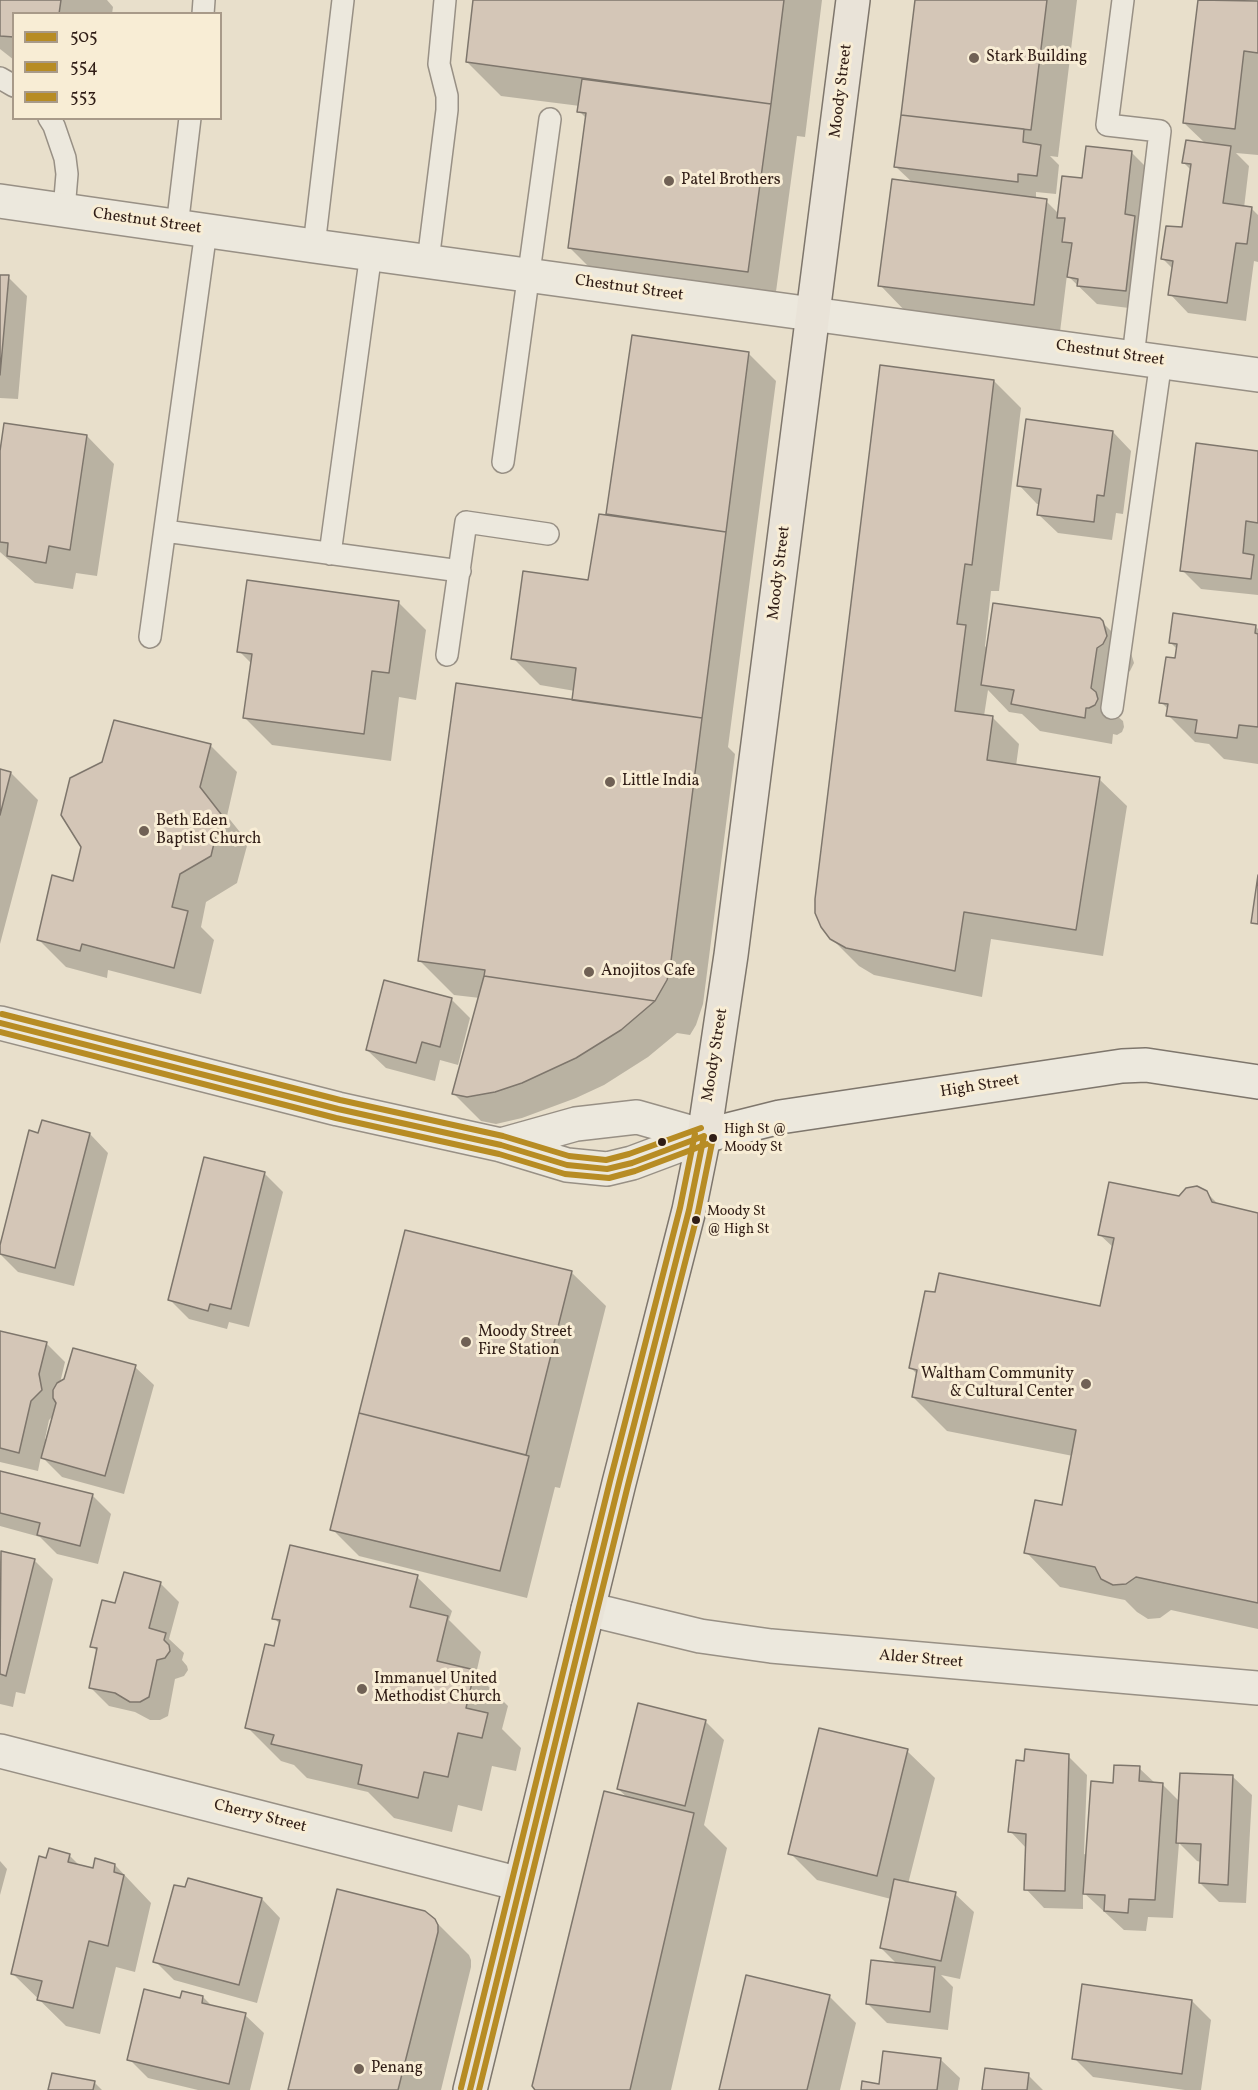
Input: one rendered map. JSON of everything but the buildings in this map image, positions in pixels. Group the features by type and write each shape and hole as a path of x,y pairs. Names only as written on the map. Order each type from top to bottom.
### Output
{"main road":[{"name":"Moody Street","path":"470,2090 689,1210 704,1136 732,955 853,0"}],"street":[{"name":"Chestnut Street","path":"0,201 1258,375"},
{"name":"High Street","path":"0,1023 338,1109 501,1145 567,1165 607,1169 632,1163 704,1136 780,1118 1122,1066 1146,1065 1258,1082"},
{"path":"501,1145 576,1124 637,1118 704,1136"},
{"name":"Alder Street","path":"588,1609 700,1635 771,1646 1258,1688"},
{"name":"Cherry Street","path":"0,1751 520,1884"}],"lane":[{"path":"314,246 343,0"},
{"path":"428,261 447,110 447,96 439,64 445,0"},
{"path":"1112,708 1147,359 1160,131 1107,125 1123,0"},
{"path":"503,462 549,119"},
{"path":"50,120 65,158 67,174 64,210"},
{"path":"150,637 165,531 192,229 190,120"},
{"path":"330,554 371,253"},
{"path":"447,655 466,522 548,534"},
{"path":"165,531 460,571"}],"transit line":[{"name":"553","path":"2,1014 340,1100 503,1136 569,1156 606,1160 701,1128"},
{"name":"505","path":"0,1023 338,1109 501,1145 567,1165 607,1169 632,1163 704,1136"},
{"name":"554","path":"0,1032 336,1118 499,1154 565,1174 609,1178 635,1171 707,1144"},
{"name":"553","path":"461,2088 610,1481 680,1208 695,1134"},
{"name":"505","path":"470,2090 619,1483 689,1210 704,1136"},
{"name":"554","path":"479,2090 628,1485 698,1212 713,1138"}],"place":[{"name":"Stark Building","path":"974,58"},
{"name":"Patel Brothers","path":"669,181"},
{"name":"Little India","path":"610,782"},
{"name":"Beth Eden Baptist Church","path":"144,831"},
{"name":"Anojitos Cafe","path":"589,972"},
{"name":"High St @ Moody St","path":"713,1138"},
{"name":"Moody St @ High St","path":"696,1220"},
{"name":"Moody Street Fire Station","path":"466,1342"},
{"name":"Waltham Community & Cultural Center","path":"1086,1384"},
{"name":"Immanuel United Methodist Church","path":"362,1689"},
{"name":"Penang","path":"359,2069"}]}
